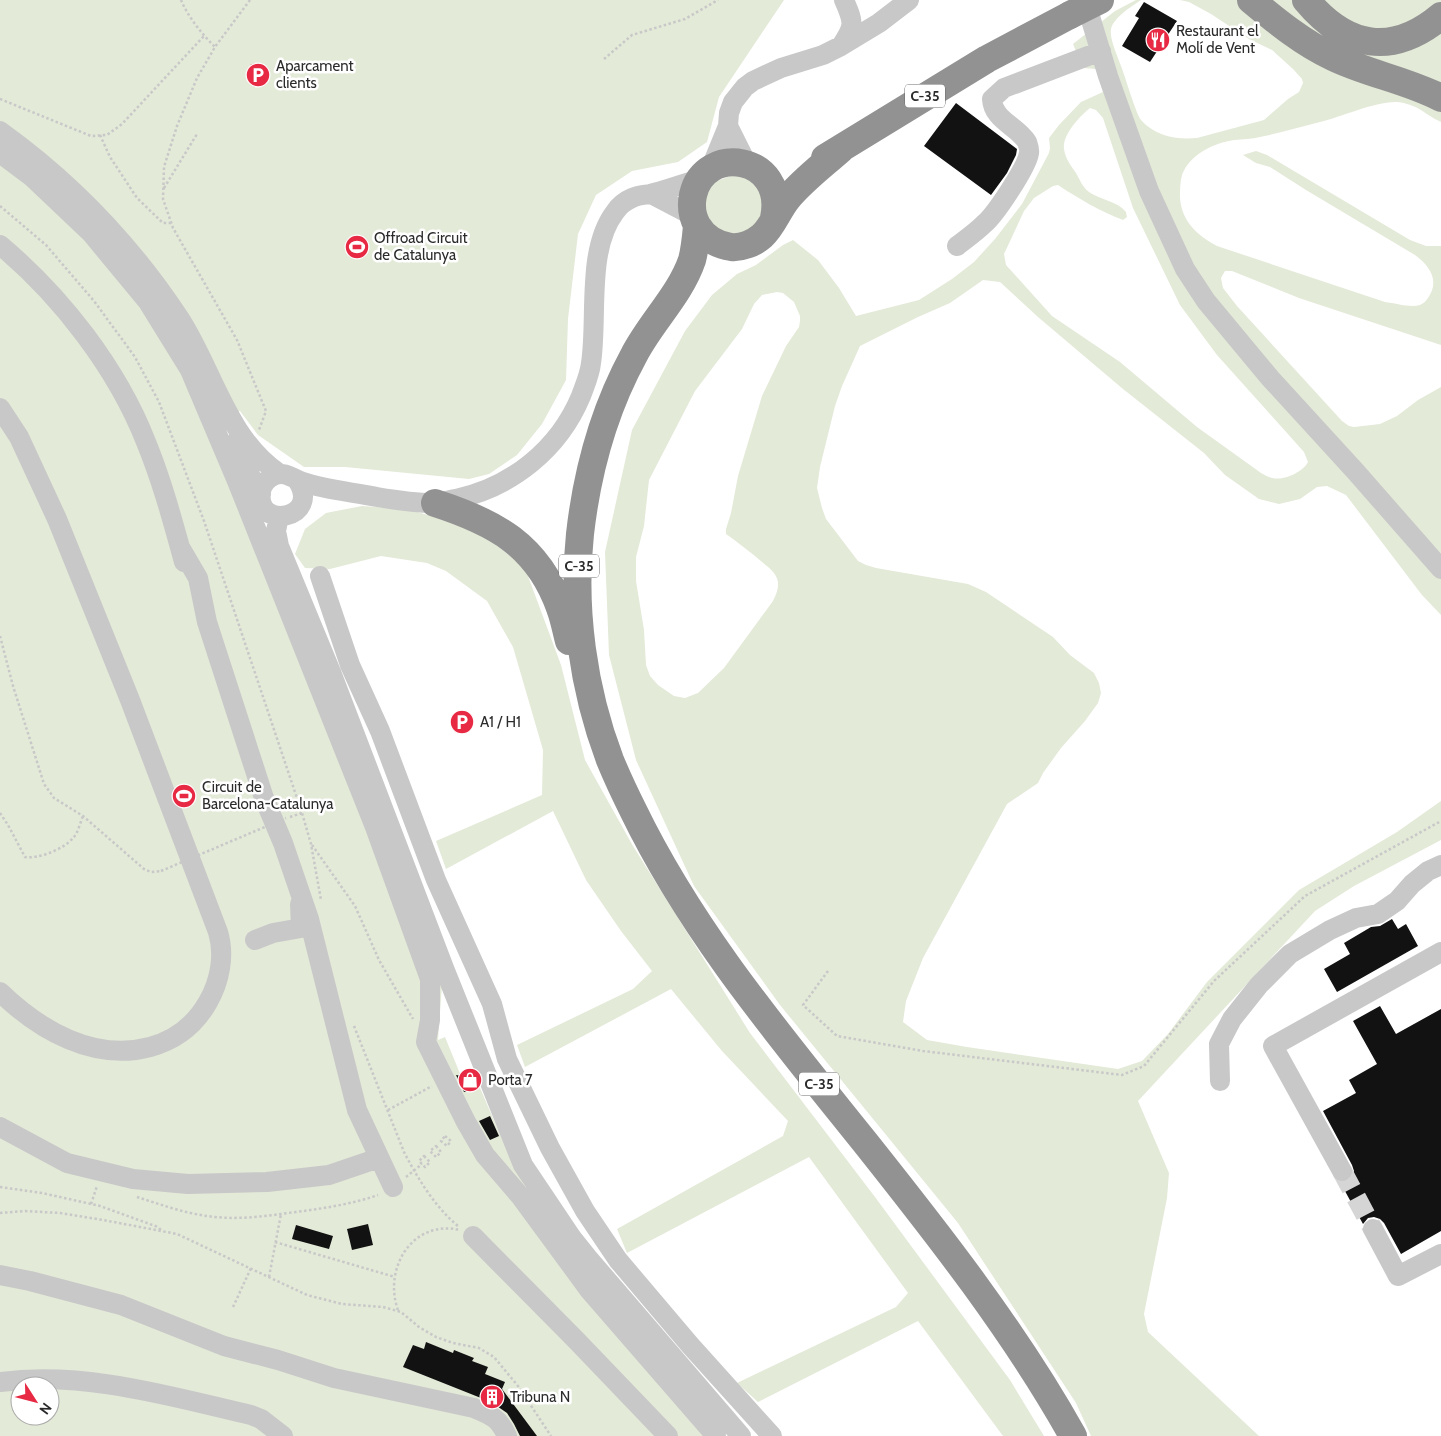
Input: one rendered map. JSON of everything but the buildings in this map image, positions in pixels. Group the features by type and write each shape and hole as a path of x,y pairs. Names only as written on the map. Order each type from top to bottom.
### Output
{"highway":[{"name":"C-35","path":"1073,1436 1015,1344 947,1247 753,1000 688,908 652,849 610,760 596,715 582,654 578,612 580,537 585,499 598,445 622,377 636,351 670,300 692,259 695,221 692,200 705,174 728,162 773,173 797,170 810,166 1012,45 1078,8 1100,0"},
{"path":"1251,0 1307,42 1334,58 1394,78 1441,98"},
{"path":"1306,0 1325,21 1337,30 1354,38 1371,41 1391,42 1412,36 1441,16"},
{"name":"C-35","path":"670,300 712,261 737,247 751,243 763,236 797,187 841,149"},
{"path":"753,167 766,176 774,191 776,200 774,218"},
{"path":"695,221 711,240 737,247"},
{"path":"434,503 464,512 501,532 521,546 537,563 560,607 580,676 596,715"}],"street":[{"path":"261,494 265,483 274,475 288,477 317,486 382,497 434,503 480,492 511,479 531,464 552,444 568,422 585,386 591,366 594,337 594,301 600,242 613,214 622,204 632,198 650,194 705,174 728,126 729,113 733,102 745,87 753,81 781,68 823,55 841,46 879,23 902,3"},
{"path":"848,8 858,21 867,24 879,23"},
{"path":"841,46 852,25 848,8"},
{"path":"1078,8 1101,51 1149,191 1166,231 1190,277 1206,301 1270,378 1441,569"},
{"path":"957,246 986,223 1004,199 1027,160 1030,151 1028,143 1022,135 997,115 992,106 992,98 1004,88 1101,51"},
{"path":"728,126 753,167"},
{"path":"0,131 50,169 106,223 181,320 232,420 253,483 261,494 263,506 272,514 279,516 291,514 296,511 303,500 313,494 348,491"},
{"path":"0,154 32,177 91,234 148,302 190,370 237,481 375,828 430,979 430,1020 426,1042 466,1122 485,1155 521,1197 590,1291 716,1436"},
{"path":"650,194 695,221"},
{"path":"0,245 41,282 79,336 117,384 143,434 160,481 189,580"},
{"path":"0,408 19,437 57,520 160,776 218,932 221,952 213,994 200,1015 177,1036 159,1045 146,1048 116,1051 80,1044 43,1027 17,1008 0,992"},
{"path":"232,420 265,464 288,477 303,493 303,500"},
{"path":"279,516 276,531 279,546 331,672 441,959 523,1165 572,1238 588,1258 742,1436"},
{"path":"180,549 198,578 207,622 264,798 283,843 300,892 357,1110 393,1187"},
{"path":"320,576 350,665 380,731 436,880 492,1004 507,1059 550,1148 586,1211 618,1260 684,1338 772,1436"},
{"path":"331,672 350,665"},
{"path":"1220,1081 1219,1044 1232,1019 1259,985 1290,954 1330,930 1356,918 1378,914 1397,901 1412,884 1428,871 1441,864"},
{"path":"255,940 272,933 301,928 300,892"},
{"path":"1342,1171 1273,1046 1441,952"},
{"path":"0,1127 68,1163 133,1179 197,1184 267,1182 329,1175 379,1158"},
{"path":"175,1170 197,1184"},
{"path":"1373,1229 1398,1276 1439,1259"},
{"path":"468,1234 570,1334 668,1436"},
{"path":"0,1275 121,1305 224,1346 278,1360 319,1374 474,1408 491,1415 500,1422 507,1436"},
{"path":"0,1382 41,1379 73,1380 134,1388 261,1419 283,1436"}],"path":[{"path":"181,0 204,36 215,47"},
{"path":"250,0 215,47 197,78 176,126 164,167 163,199 171,223 237,340 266,411 258,435"},
{"path":"604,59 632,35 685,19 718,0"},
{"path":"0,99 91,136 107,135 122,124 204,36"},
{"path":"164,189 197,134"},
{"path":"100,135 110,157 137,198 163,223 171,223"},
{"path":"0,636 13,686 44,784 54,798 83,816 144,869 152,872 162,871 286,818 302,813"},
{"path":"0,813 8,824 25,857 34,858 43,856 70,841 75,836 83,816"},
{"path":"828,971 803,1005 837,1036 923,1051 1122,1075 1144,1066 1214,981 1305,896 1441,822"},
{"path":"311,844 355,906 379,960 426,1042"},
{"path":"388,1110 420,1093"},
{"path":"184,1211 223,1218 243,1218 359,1202 381,1194 393,1187 422,1164 425,1167 430,1162 428,1159 433,1154 430,1151 436,1146 438,1149 444,1143"},
{"path":"90,1204 98,1185"},
{"path":"0,1187 42,1193 90,1204 149,1223 162,1231"},
{"path":"0,1213 25,1211 60,1213 177,1234 307,1295 323,1300 398,1310 408,1316 418,1327 436,1337 453,1343 479,1348 494,1357 518,1386 551,1436"},
{"path":"269,1277 281,1214"},
{"path":"398,1310 394,1294 395,1277 401,1257 415,1238 425,1233 447,1228 468,1234"},
{"path":"275,1242 395,1277"},
{"path":"233,1307 251,1268"}],"green space":[{"name":"Circuit de Barcelona-Catalunya","path":"0,0 784,0 719,97 707,142 678,162 632,171 596,195 578,234 568,319 566,380 542,424 517,455 489,474 469,479 345,467 304,467 258,435 240,411 219,420 442,985 438,1040 445,1037 461,1076 479,1079 478,1083 497,1128 534,1202 726,1436 0,1436"},
{"path":"1136,0 1141,0 1119,16 1111,29 1111,37 1141,120 1153,130 1166,136 1197,138 1264,120 1299,92 1303,83 1302,79 1293,69 1272,50 1249,39 1189,2 1180,0 1441,0 1441,122 1411,105 1389,102 1275,134 1219,144 1197,155 1191,161 1182,175 1180,197 1181,206 1192,227 1203,238 1217,246 1385,302 1412,306 1425,302 1432,292 1433,280 1432,274 1425,264 1415,255 1270,167 1256,163 1243,155 1256,151 1267,155 1410,240 1426,246 1441,246 1441,345 1299,298 1232,271 1225,271 1221,278 1223,288 1237,306 1342,421 1349,426 1380,424 1397,416 1418,400 1441,387 1441,615 1422,595 1346,495 1327,486 1317,487 1300,499 1279,504 1259,499 1225,475 1204,453 1123,389 1000,282 983,280 950,303 860,346 835,406 820,467 817,488 826,519 858,561 876,568 968,584 986,592 1053,637 1070,655 1094,673 1101,693 1098,703 1061,748 1038,783 1007,804 923,958 906,1001 903,1022 927,1040 1118,1069 1142,1061 1168,1034 1207,982 1299,890 1397,832 1441,801 1441,840 1354,886 1315,911 1138,1101 1169,1173 1167,1198 1144,1314 1148,1332 1259,1436 1091,1436 1076,1403 958,1223 780,1005 694,886 636,760 609,655 605,552 632,430 685,331 712,295 737,274 756,265 793,240 818,260 839,288 856,316 919,300 952,279 974,262 995,239 1022,204 1049,153 1049,138 1059,125 1081,102 1103,92 1096,69 1083,68 1073,44 1115,11","holes":["1090,108 1096,110 1103,118 1133,208 1180,305 1217,355 1304,452 1308,462 1298,472 1277,479 1261,473 1197,427 1120,362 1052,316 1006,265 1004,254 1024,211 1034,198 1053,186 1058,185 1090,204 1123,220 1127,217 1126,212 1118,205 1087,190 1068,162 1064,149 1066,138 1077,121","777,292 783,293 794,302 800,316 799,327 786,346 762,396 738,476 726,529 726,534 772,570 778,580 777,593 724,668 698,693 685,698 674,696 658,685 650,676 646,665 644,630 636,581 636,557 644,526 649,480 695,391 742,329 754,304 762,295"]},
{"path":"743,171 765,193 760,224 741,236 710,228 700,196 704,186"},
{"path":"362,506 407,509 476,529 525,568 561,665 585,760 633,846 750,1033 875,1197 1010,1380 1044,1436 1003,1436 918,1321 758,1402 737,1383 896,1307 908,1293 809,1157 627,1253 617,1229 783,1136 788,1121 722,1051 671,989 525,1067 517,1045 633,989 652,971 621,931 586,880 553,811 446,869 436,841 542,795 543,750 513,647 487,601 446,571 427,563 381,556 330,569 305,568 295,554 305,529 326,513"}],"tunnel":[{"path":"1342,1171 1373,1229"}],"place":[{"name":"Restaurant el Molí de Vent","path":"1158,40"},
{"name":"Aparcament clients","path":"258,75"},
{"name":"Offroad Circuit de Catalunya","path":"357,247"},
{"name":"A1 / H1","path":"462,722"},
{"name":"Circuit de Barcelona-Catalunya","path":"184,796"},
{"name":"Porta 7","path":"470,1080"},
{"name":"Tribuna N","path":"492,1397"}]}
